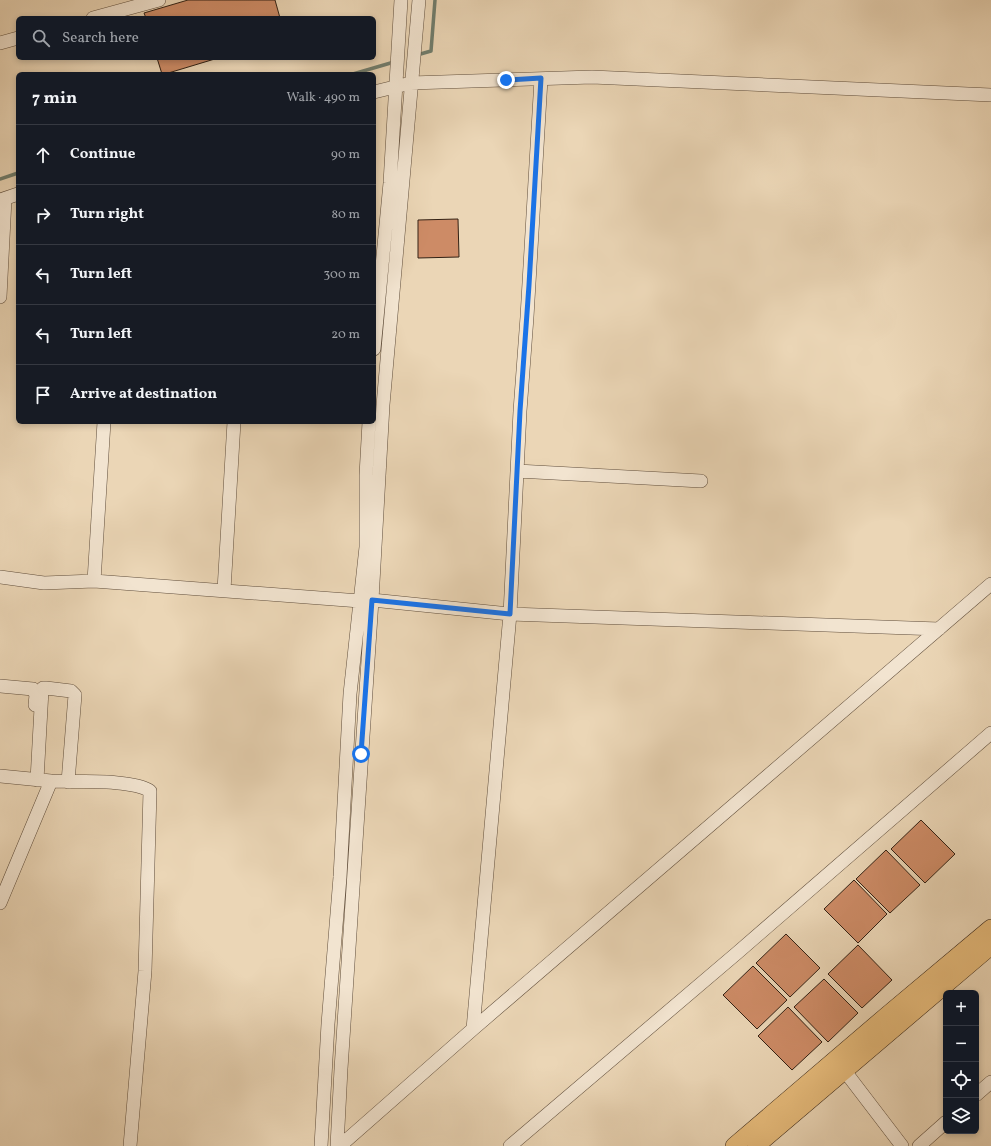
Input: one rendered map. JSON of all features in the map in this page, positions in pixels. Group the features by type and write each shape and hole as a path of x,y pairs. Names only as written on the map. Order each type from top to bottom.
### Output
{"main road":[{"path":"756,1146 839,1066 991,928"},
{"path":"734,1146 839,1066 991,946"}],"street":[{"path":"100,16 159,0"},
{"path":"376,328 390,183 401,0"},
{"path":"338,1146 366,600 419,0"},
{"path":"0,43 16,39"},
{"path":"376,92 411,83 592,77 991,95"},
{"path":"473,1029 510,614 520,411 541,78"},
{"path":"0,297 3,199 16,195"},
{"path":"94,581 104,424"},
{"path":"224,590 234,424"},
{"path":"321,1146 328,1024 340,877 350,694 366,600 366,474 369,424"},
{"path":"517,471 702,481"},
{"path":"0,577 44,583 94,581 366,600 510,614 939,629"},
{"path":"338,1146 991,584"},
{"path":"0,686 33,689 35,691 34,780"},
{"path":"34,780 42,690 43,688 46,688 71,691 75,695 68,782"},
{"path":"510,1146 731,958 991,733"},
{"path":"0,776 34,780 130,784 146,788 150,791 145,971 130,1146"},
{"path":"0,902 51,781"},
{"path":"839,1066 902,1146"},
{"path":"979,1092 991,1082"},
{"path":"919,1146 943,1125"}],"building":[{"path":"188,0 275,0 279,16 145,16 144,13"},
{"path":"158,60 211,60 172,72 161,72"},
{"path":"458,219 459,257 418,258 418,220"},
{"path":"921,820 955,854 925,883 891,849"},
{"path":"886,850 920,885 890,913 856,879"},
{"path":"854,880 887,914 858,943 824,909"},
{"path":"786,934 820,968 790,997 756,963"},
{"path":"858,945 892,980 862,1008 828,974"},
{"path":"753,966 787,1000 757,1029 723,995"},
{"path":"824,979 858,1013 828,1042 794,1007"},
{"path":"788,1007 822,1042 792,1070 758,1036"}],"waterway":[{"path":"417,55 431,51 435,0"},
{"path":"360,72 394,62"},
{"path":"0,179 16,174"}],"route":[{"path":"361,754 372,600 510,614 520,411 541,78 506,80"}]}
